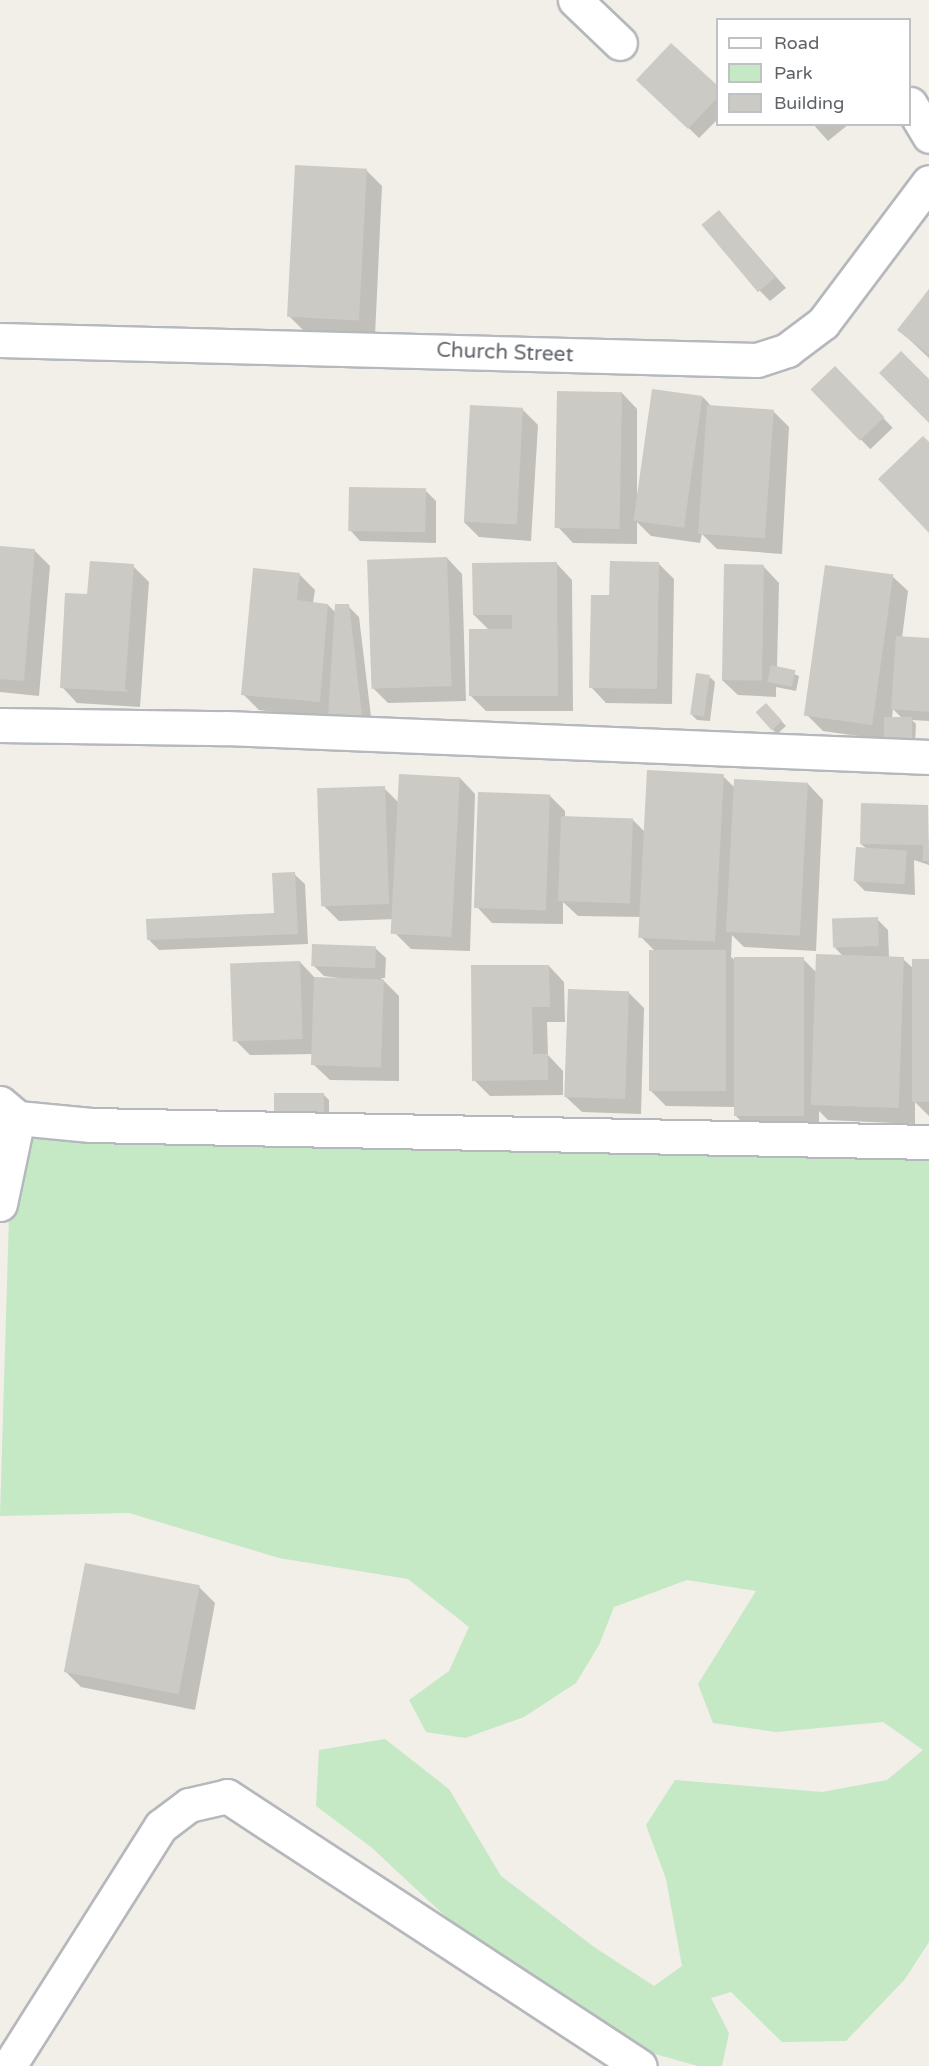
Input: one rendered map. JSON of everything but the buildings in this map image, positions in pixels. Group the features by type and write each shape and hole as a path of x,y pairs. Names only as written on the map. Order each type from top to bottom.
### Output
{"street":[{"path":"575,0 620,43"},
{"path":"911,107 929,136"},
{"name":"Church Street","path":"0,340 757,360 787,350 823,323 929,182"},
{"path":"0,725 226,728 929,757"},
{"path":"0,1204 9,1111 91,1125 929,1142"},
{"path":"15,2064 161,1826 189,1805 227,1796 639,2066"}],"green space":[{"path":"32,1124 929,1143 929,1942 905,1979 846,2041 782,2042 731,1992 711,1998 729,2033 722,2066 698,2066 644,2051 505,1972 371,1847 316,1806 319,1750 385,1739 449,1789 501,1876 594,1947 654,1986 682,1966 666,1879 646,1825 675,1780 822,1792 887,1780 923,1750 883,1722 776,1732 713,1723 698,1684 756,1591 687,1580 614,1607 599,1645 576,1683 524,1717 465,1738 426,1732 409,1700 449,1671 469,1627 408,1579 279,1558 129,1513 0,1516 10,1183"}]}
